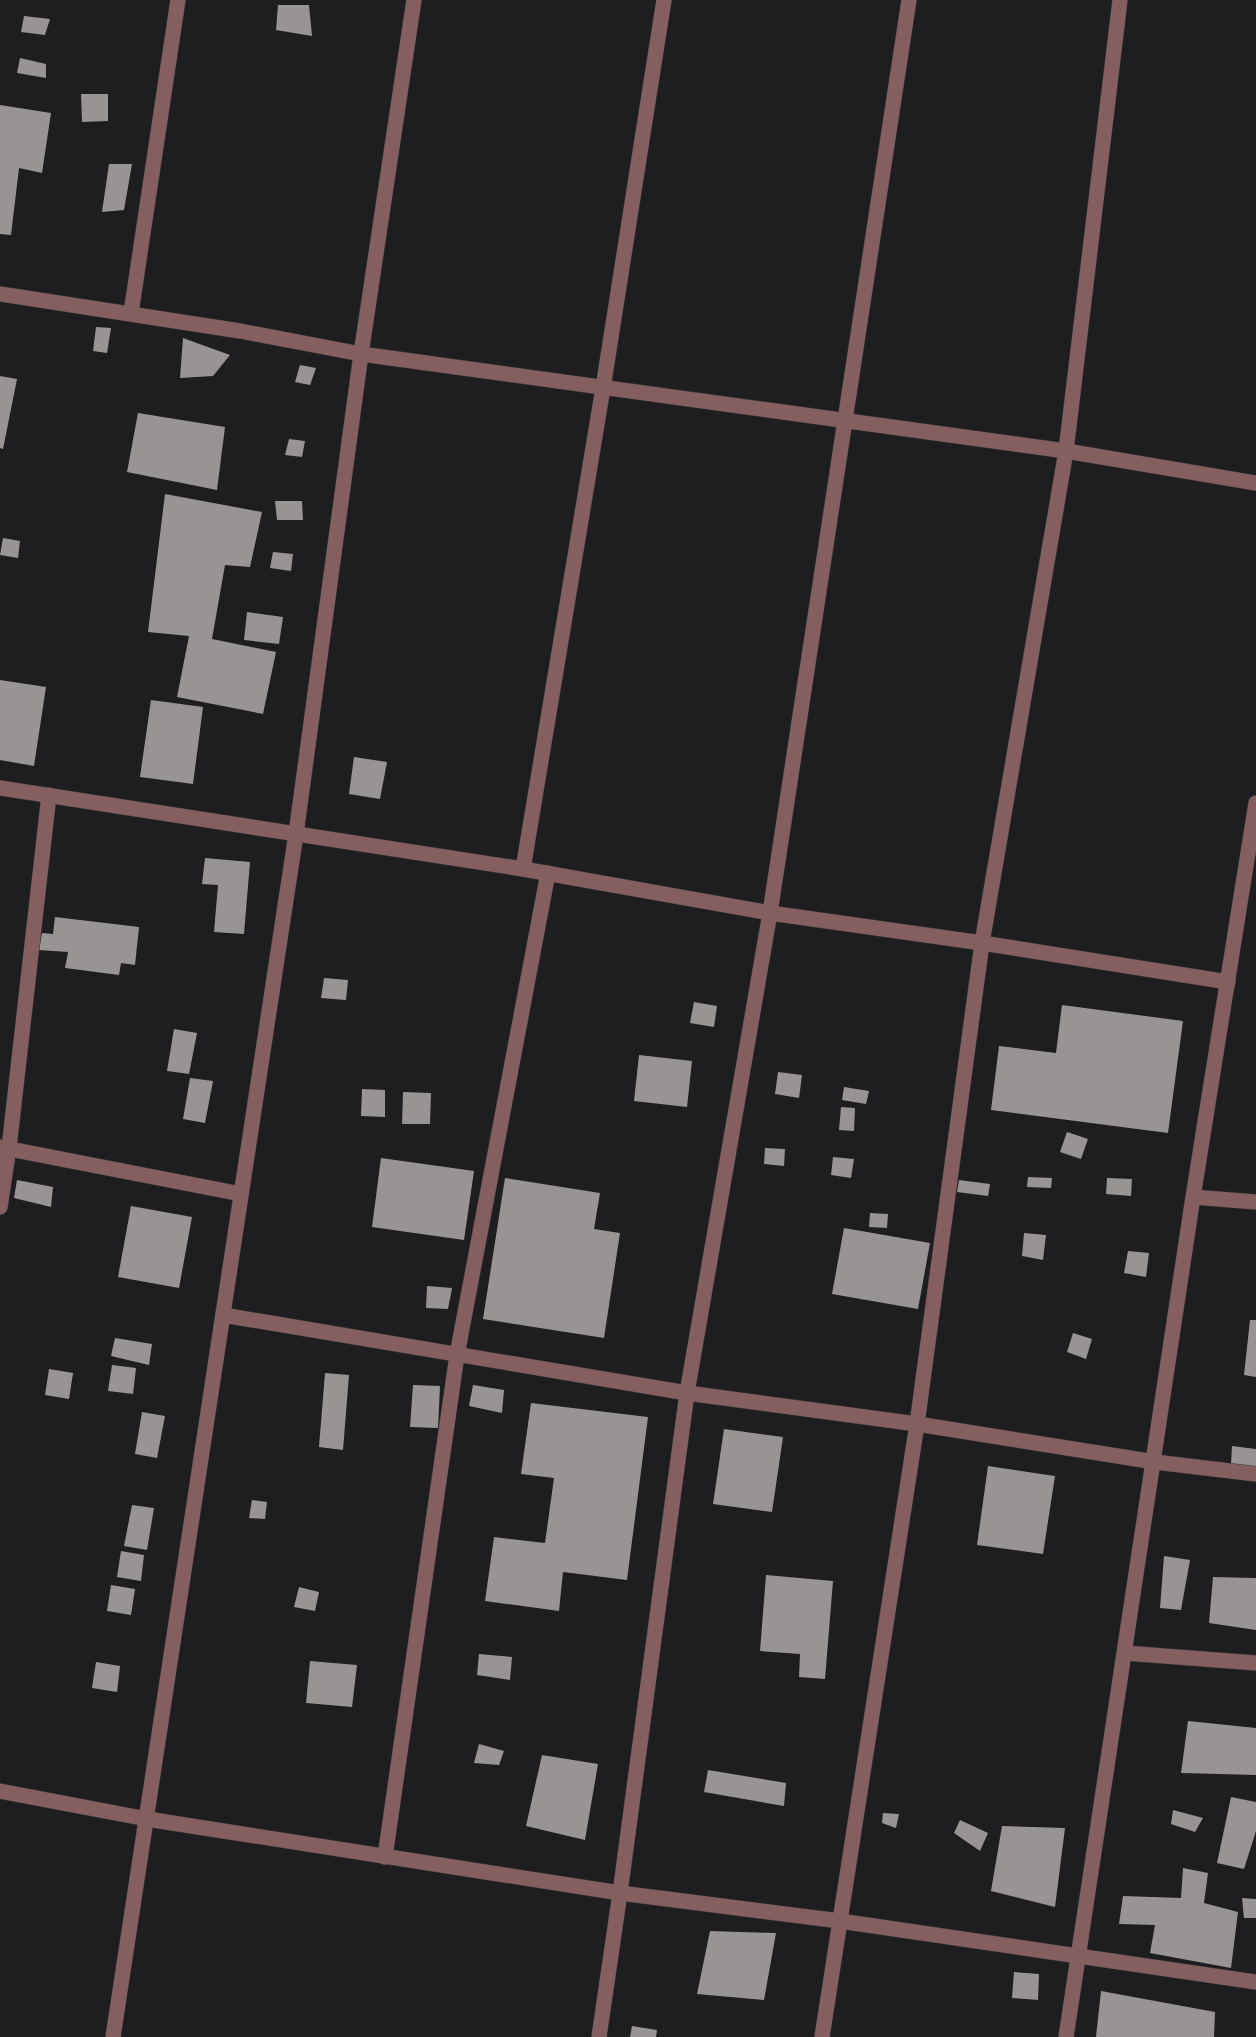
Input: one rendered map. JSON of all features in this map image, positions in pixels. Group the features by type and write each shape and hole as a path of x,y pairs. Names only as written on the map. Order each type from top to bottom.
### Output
{"street":[{"path":"131,313 178,0"},
{"path":"113,2037 296,834 361,354 414,0"},
{"path":"523,869 603,388 664,0"},
{"path":"599,2037 687,1393 770,913 909,0"},
{"path":"822,2037 917,1424 982,943 1066,451 1120,0"},
{"path":"0,294 240,331 361,354 1066,451 1256,483"},
{"path":"0,788 548,873 770,913 982,943 1228,982"},
{"path":"0,1207 4,1148 49,795"},
{"path":"1066,2037 1155,1462 1193,1197 1228,982 1249,898 1256,803"},
{"path":"386,1857 457,1355 548,873"},
{"path":"4,1148 241,1194"},
{"path":"1193,1197 1256,1202"},
{"path":"223,1315 687,1393 917,1424 1155,1462 1256,1474"},
{"path":"1125,1653 1256,1663"},
{"path":"0,1791 147,1819 620,1893 1256,1982"}],"building":[{"path":"278,5 309,5 312,36 276,30"},
{"path":"24,16 50,19 45,35 21,32"},
{"path":"20,58 46,64 46,78 17,73"},
{"path":"81,94 108,94 108,121 82,122"},
{"path":"0,105 51,113 42,173 19,168 11,235 0,234"},
{"path":"109,164 132,164 124,210 102,212"},
{"path":"96,327 111,328 107,353 93,351"},
{"path":"183,338 230,355 213,376 180,378"},
{"path":"300,365 316,368 310,385 295,382"},
{"path":"0,376 17,379 3,449 0,448"},
{"path":"138,413 225,427 217,490 127,472"},
{"path":"289,439 305,441 302,457 285,455"},
{"path":"165,494 262,512 250,567 225,565 212,639 276,652 263,714 177,697 189,636 148,632"},
{"path":"275,501 302,501 303,520 277,520"},
{"path":"3,538 20,541 18,558 0,555"},
{"path":"273,552 293,554 291,571 270,568"},
{"path":"247,612 283,617 279,644 244,640"},
{"path":"0,680 46,687 34,766 0,760"},
{"path":"151,700 203,707 193,784 140,777"},
{"path":"354,757 387,762 380,799 349,794"},
{"path":"205,858 250,862 244,934 214,932 218,885 202,884"},
{"path":"55,917 139,927 135,965 121,963 119,975 65,968 68,952 39,950 42,933 53,934"},
{"path":"324,978 348,980 346,1000 321,998"},
{"path":"694,1002 717,1006 714,1027 690,1023"},
{"path":"1062,1005 1183,1021 1168,1133 991,1110 999,1046 1056,1053"},
{"path":"174,1029 197,1033 189,1074 167,1071"},
{"path":"639,1055 692,1061 687,1107 634,1101"},
{"path":"778,1072 802,1075 799,1098 775,1094"},
{"path":"190,1078 213,1081 205,1123 183,1119"},
{"path":"844,1087 869,1091 866,1104 842,1100"},
{"path":"362,1089 385,1090 385,1117 361,1116"},
{"path":"403,1092 431,1093 430,1124 402,1124"},
{"path":"841,1107 855,1108 854,1131 839,1130"},
{"path":"1067,1132 1088,1139 1081,1159 1060,1152"},
{"path":"765,1148 785,1149 784,1166 764,1164"},
{"path":"833,1157 854,1159 851,1178 831,1175"},
{"path":"381,1158 474,1171 464,1240 372,1227"},
{"path":"1028,1177 1052,1178 1051,1188 1027,1187"},
{"path":"505,1178 600,1193 594,1229 620,1233 604,1338 483,1319"},
{"path":"1107,1178 1132,1179 1131,1196 1106,1194"},
{"path":"17,1180 53,1187 51,1207 14,1198"},
{"path":"959,1180 990,1184 988,1196 957,1192"},
{"path":"131,1206 192,1217 179,1288 118,1277"},
{"path":"870,1213 888,1214 887,1228 869,1227"},
{"path":"844,1228 930,1243 918,1309 832,1294"},
{"path":"1024,1233 1046,1235 1043,1260 1022,1256"},
{"path":"1128,1251 1149,1253 1146,1277 1124,1273"},
{"path":"427,1286 452,1288 448,1309 426,1308"},
{"path":"1250,1320 1256,1320 1256,1377 1244,1375"},
{"path":"1073,1333 1092,1339 1086,1359 1067,1352"},
{"path":"115,1338 152,1344 149,1365 111,1356"},
{"path":"112,1365 136,1368 133,1394 108,1391"},
{"path":"49,1369 73,1373 69,1399 45,1395"},
{"path":"325,1373 349,1375 343,1450 319,1447"},
{"path":"413,1385 440,1386 438,1428 410,1427"},
{"path":"473,1385 504,1390 502,1413 469,1406"},
{"path":"531,1403 648,1417 627,1580 563,1572 559,1611 485,1601 494,1537 545,1543 554,1478 521,1474"},
{"path":"142,1412 165,1416 157,1458 135,1454"},
{"path":"724,1429 783,1437 772,1512 713,1504"},
{"path":"1232,1446 1256,1449 1256,1467 1231,1464"},
{"path":"988,1466 1055,1476 1043,1554 977,1545"},
{"path":"252,1500 267,1502 265,1519 249,1518"},
{"path":"132,1505 154,1508 147,1550 124,1546"},
{"path":"121,1551 144,1555 141,1581 117,1577"},
{"path":"1164,1556 1190,1560 1181,1610 1160,1608"},
{"path":"766,1575 833,1581 825,1679 799,1677 800,1654 760,1651"},
{"path":"1213,1577 1256,1578 1256,1630 1209,1623"},
{"path":"111,1585 135,1589 131,1615 107,1611"},
{"path":"299,1587 319,1592 315,1611 294,1607"},
{"path":"479,1654 512,1657 510,1680 477,1675"},
{"path":"310,1661 357,1665 352,1707 306,1703"},
{"path":"96,1662 120,1666 117,1692 92,1688"},
{"path":"1188,1721 1256,1728 1256,1775 1181,1773"},
{"path":"479,1744 504,1751 499,1765 474,1763"},
{"path":"542,1755 598,1764 585,1840 526,1826"},
{"path":"708,1770 786,1783 784,1806 704,1792"},
{"path":"1231,1797 1256,1802 1256,1831 1244,1869 1217,1863"},
{"path":"1173,1810 1203,1818 1195,1832 1171,1824"},
{"path":"883,1813 899,1814 896,1828 882,1823"},
{"path":"960,1820 988,1833 980,1851 954,1833"},
{"path":"1002,1826 1065,1828 1055,1907 991,1891"},
{"path":"1183,1868 1208,1873 1204,1903 1238,1912 1231,1968 1150,1953 1155,1925 1119,1924 1123,1896 1181,1898"},
{"path":"1242,1898 1256,1899 1256,1918 1244,1918"},
{"path":"710,1931 776,1933 764,2000 697,1994"},
{"path":"1014,1972 1039,1974 1038,2000 1012,1998"},
{"path":"1101,1991 1215,2012 1214,2037 1096,2037"},
{"path":"632,2026 657,2030 656,2037 630,2037"}]}
